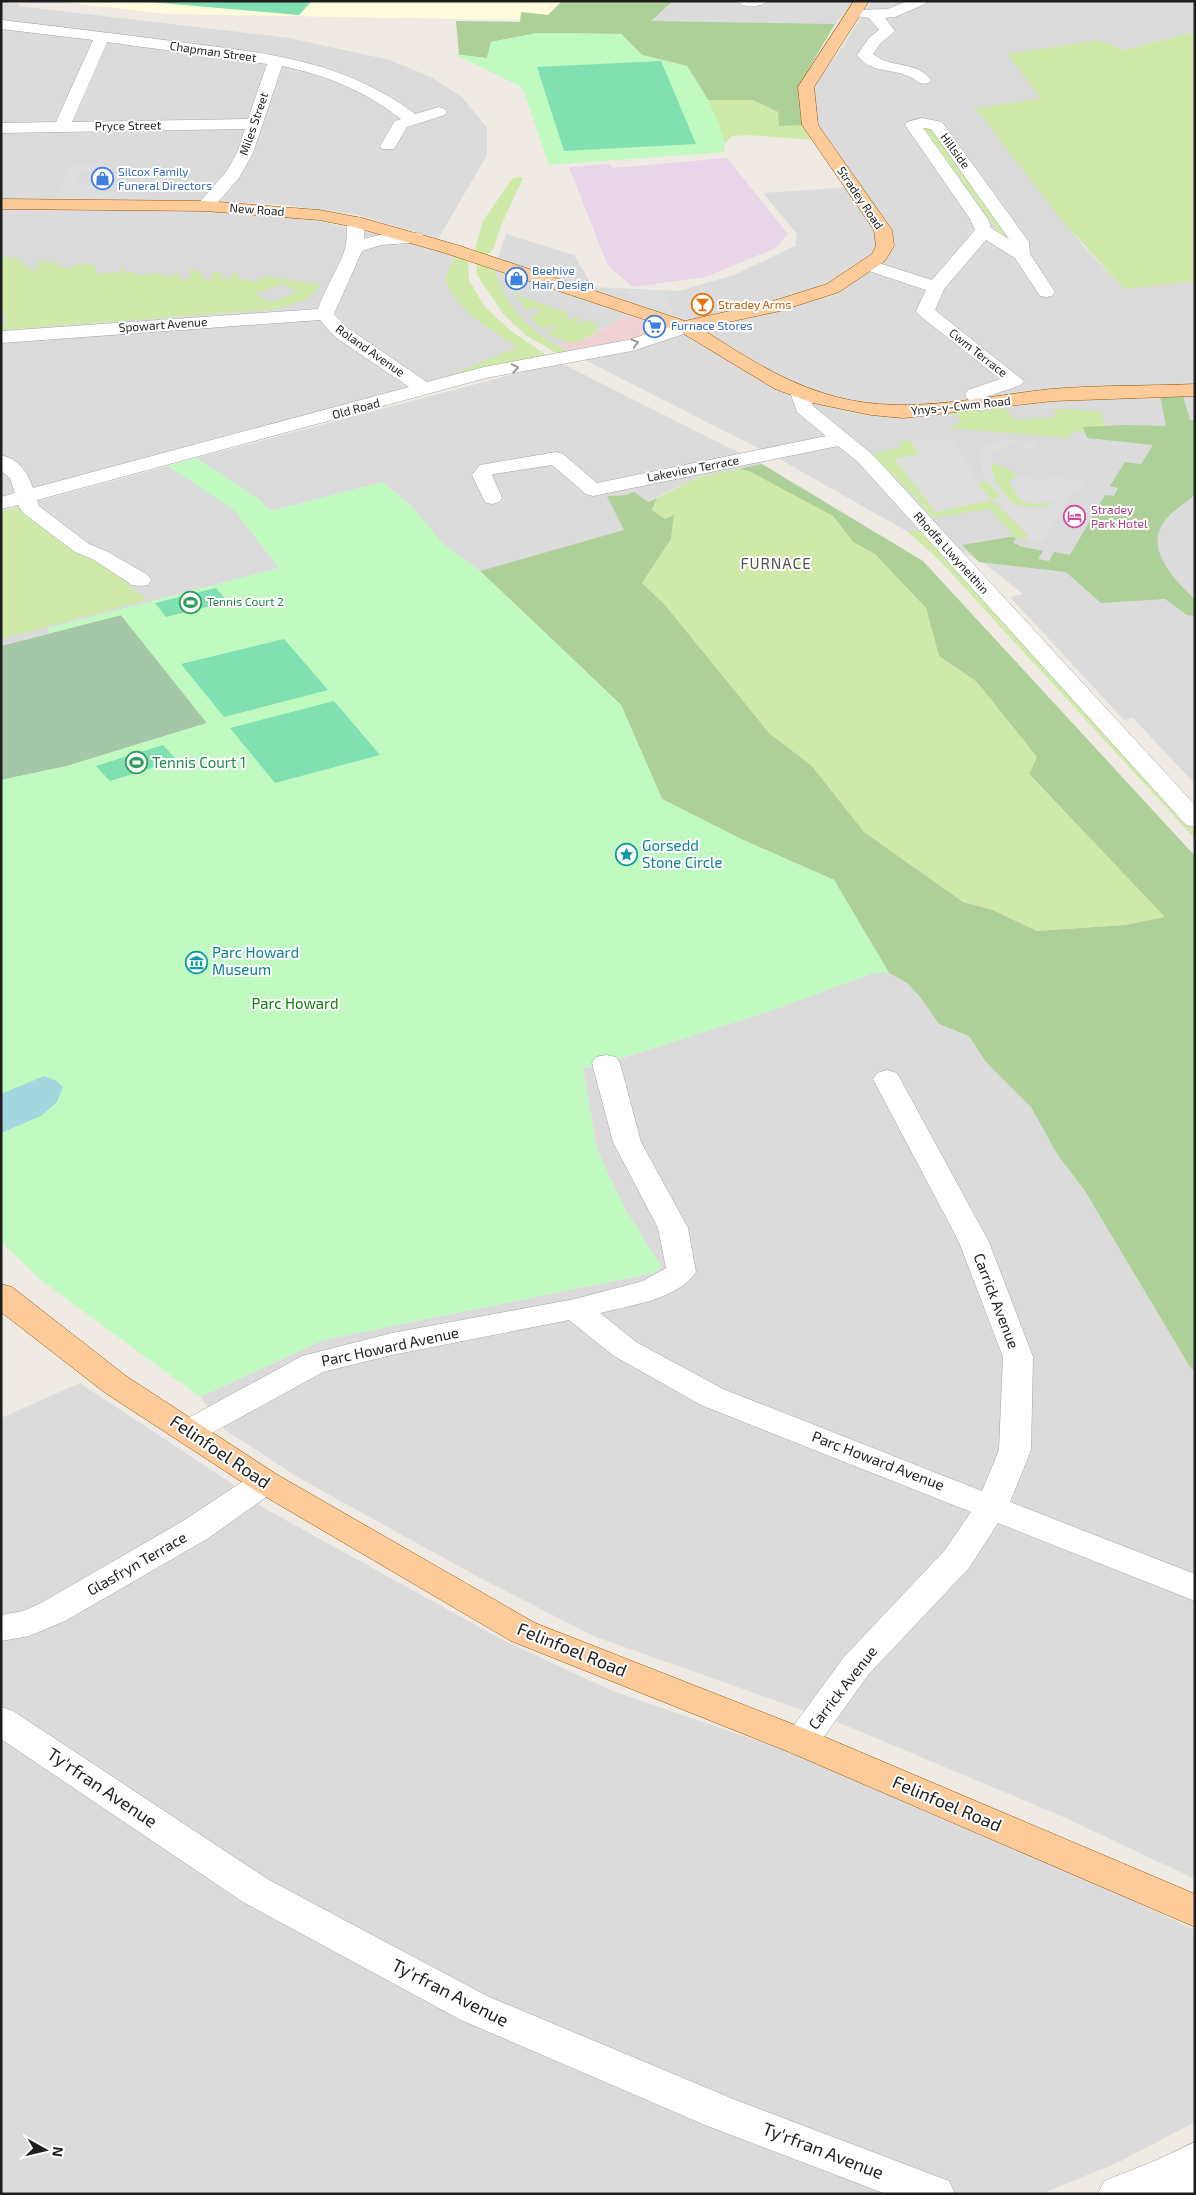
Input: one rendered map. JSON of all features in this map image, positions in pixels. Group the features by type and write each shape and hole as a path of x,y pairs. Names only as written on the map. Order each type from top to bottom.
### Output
{"main road":[{"name":"Stradey Road","path":"686,327 698,322 774,306 834,288 879,257 885,246 883,230 810,125 806,87 858,7"},
{"name":"New Road","path":"1,204 206,206 319,215 356,222 416,238 686,327"},
{"name":"Ynys-y-Cwm Road","path":"686,327 752,369 800,392 841,404 903,412 981,405 1052,395 1195,390"},
{"name":"Felinfoel Road","path":"1,1294 115,1384 190,1431 265,1482 523,1632 801,1742 1195,1911"}],"street":[{"path":"744,1 760,1"},
{"path":"858,7 875,14 898,12 920,1"},
{"path":"875,14 887,31 874,41 865,55 870,61 879,65 912,72 921,76 923,80"},
{"name":"Chapman Street","path":"1,24 276,60 336,77 373,91 412,120"},
{"path":"62,127 102,37"},
{"name":"Miles Street","path":"206,206 233,174 245,153 276,60"},
{"path":"387,139 401,124 440,112"},
{"name":"Hillside","path":"1021,254 1020,242 936,125 922,123 913,126 979,219 984,231 1021,254 1046,292"},
{"name":"Pryce Street","path":"1,128 254,124"},
{"name":"Roland Avenue","path":"356,222 358,235 356,247 328,302 325,314 331,323 342,332 426,390"},
{"path":"869,265 936,287 984,231"},
{"path":"356,247 380,240 416,238"},
{"name":"Cwm Terrace","path":"936,287 925,311 1014,381 975,394 981,405"},
{"name":"Spowart Avenue","path":"1,337 325,314"},
{"name":"Old Road","path":"1,504 484,373 632,345 686,327"},
{"name":"Rhodfa Llwyneithin","path":"800,392 804,408 864,458 1195,820"},
{"name":"Lakeview Terrace","path":"492,498 483,482 482,475 487,469 556,458 593,490 841,439"},
{"path":"1,461 10,466 19,476 30,509 82,548 101,556 140,580"},
{"name":"Parc Howard Avenue","path":"190,1431 313,1364 392,1344 575,1309 653,1290 681,1272 673,1228 627,1142 606,1063"},
{"name":"Carrick Avenue","path":"801,1742 856,1666 957,1559 992,1506 1015,1450 1018,1357 974,1242 887,1079"},
{"name":"Parc Howard Avenue","path":"575,1309 625,1348 712,1397 992,1506 1195,1588"},
{"name":"Glasfryn Terrace","path":"1,1628 29,1623 62,1607 195,1530 265,1482"},
{"name":"Ty'rfran Avenue","path":"1,1721 256,1891 474,2008 719,2112 935,2194"},
{"path":"1118,2194 1185,2175"}],"shaded area":[{"path":"73,1 562,1 548,15 522,12 520,20 168,14 71,3"},
{"path":"673,1 854,1 835,24 651,21"},
{"path":"873,1 1195,1 1195,32 1122,50 1099,40 1008,54 1042,98 974,109 980,114 1081,243 1124,289 1195,281 1195,784 1133,718 1124,720 1010,597 1023,594 984,563 919,530 908,532 774,456 571,353 661,327 628,315 583,339 585,340 558,346 545,340 516,314 500,288 494,269 506,234 574,255 593,287 679,291 734,275 795,246 797,234 763,193 850,187 818,127 812,87 845,43 866,8"},
{"path":"1,2 19,4 18,6 289,38 390,60 431,77 462,97 487,128 487,155 438,239 358,215 277,204 1,200"},
{"path":"727,158 788,234 776,248 705,277 633,287 608,266 569,167 609,164 613,168"},
{"path":"70,164 103,164 101,171 81,173 76,185 96,185 94,193 115,193 108,200 55,200"},
{"path":"1,207 218,210 309,219 422,244 455,256 445,280 455,298 486,327 519,347 437,381 1,498"},
{"path":"623,290 662,290 672,312 638,304"},
{"path":"628,315 663,328 650,335 571,353 558,346 583,340"},
{"path":"559,362 762,464 698,477 647,502 627,495 608,496 625,530 480,571 442,543 413,508 383,482 271,511 256,497 196,458"},
{"path":"951,439 968,463 979,486 992,500 936,512 894,459 920,454 909,440"},
{"path":"1004,440 1037,442 1033,449 1020,447 1022,444 1019,443 998,448 992,453 991,468 996,482 1011,502 1024,507 1042,508 1054,504 1052,502 1032,504 1021,501 1009,482 1016,476 1044,480 1059,477 1084,483 1080,490 1070,493 1072,495 1042,543 1024,540 1028,535 992,500 1001,496 988,484 981,466 980,451 988,444"},
{"path":"168,466 235,510 279,568 50,628 47,630 50,633 1,646 1,511"},
{"path":"873,973 889,973 907,983 920,997 939,1024 969,1036 986,1062 1031,1107 1057,1154 1085,1191 1190,1366 1195,1371 1195,1879 1059,1815 847,1726 596,1637 480,1578 299,1478 224,1429 200,1397 323,1340 653,1273 658,1270 660,1265 626,1211 597,1150 583,1068 607,1063 773,1010"},
{"path":"80,1383 228,1481 264,1508 499,1638 610,1690 802,1756 1081,1876 1195,1930 1195,2122 1119,2162 1041,2194 1,2194 1,1418"}],"green space":[{"path":"138,1 312,1 299,15"},
{"path":"562,1 673,1 651,21 835,24 798,87 805,125 779,126 778,112 753,100 708,100 687,66 642,55 621,34 537,33 491,42 487,58 459,55 456,21 520,22 521,12 548,15"},
{"path":"1195,32 1195,281 1124,289 1061,219 980,114 973,109 1041,98 1007,54 1099,40 1123,50"},
{"path":"537,33 621,34 642,55 687,66 716,118 724,141 725,152 549,165 524,92 520,86 454,54 487,58 491,42"},
{"path":"661,61 696,144 564,151 537,67"},
{"path":"708,100 753,100 805,125 815,140 748,135 732,136 725,144"},
{"path":"929,125 1017,244 1001,235 922,127"},
{"path":"513,178 523,178 503,221 493,249 488,254 488,267 494,269 506,297 523,320 544,337 571,353 561,356 527,336 504,315 477,275 475,250 483,221"},
{"path":"455,256 468,261 469,280 484,306 510,330 549,357 437,381 518,347 476,319 450,291 445,279"},
{"path":"1,257 21,259 21,265 29,265 29,271 38,270 38,261 59,263 59,268 76,268 76,263 95,265 96,274 122,272 121,267 124,267 125,273 135,272 137,275 162,273 163,277 175,276 174,270 178,272 179,279 191,279 189,270 201,271 203,280 214,279 212,272 221,272 222,279 232,279 231,273 237,273 240,281 247,279 255,283 264,276 321,285 307,299 279,309 1,330 1,325 5,325 5,311 1,311","holes":["282,284 298,292 271,302 255,294"]},
{"path":"510,286 521,290 515,293 522,297 571,314 565,318 571,320 578,316 581,317 574,321 580,323 587,320 600,324 594,328 600,330 583,339 585,340 570,343 546,333 557,327 551,325 542,329 531,317 541,311 533,308 527,311"},
{"path":"1160,396 1183,396 1190,420 1195,420 1195,495 1176,509 1164,522 1158,537 1158,547 1166,567 1195,599 1195,616 1187,615 1165,599 1101,603 1066,572 979,562 962,545 1010,537 1016,538 1013,543 1019,546 1043,551 1038,559 1049,561 1054,552 1070,555 1105,495 1114,496 1118,488 1110,486 1125,462 1141,464 1153,445 1087,438 1083,427 1166,426"},
{"path":"1004,407 1014,420 1056,417 1053,411 1060,409 1101,412 1105,426 1084,428 1086,432 1070,431 1071,438 949,428 962,422 951,413"},
{"path":"909,440 920,454 894,460 992,500 977,483 987,481 1001,496 993,500 1028,535 1024,540 1010,537 1013,535 990,509 933,518 903,484 871,454 902,447 899,441"},
{"name":"Parc Howard","path":"196,458 256,497 272,511 383,482 413,508 442,543 480,571 621,705 662,799 743,840 834,880 889,973 873,973 773,1010 606,1063 583,1068 597,1150 626,1211 660,1265 659,1270 653,1273 323,1340 200,1397 42,1281 1,1242 1,780 67,766 207,723 121,615 50,633 48,630 279,568 234,510 168,466"},
{"path":"991,462 1013,471 1016,476 1010,482 1040,504 1052,502 1055,504 1030,507 1011,501 998,486 993,475"},
{"path":"762,464 923,561 1195,856 1195,1371 1190,1367 1085,1191 1057,1154 1031,1107 986,1062 969,1036 939,1024 920,997 907,983 889,973 834,880 743,840 662,799 621,705 480,571 624,530 607,496 627,495 634,492 648,502 657,498 652,510 665,519 674,515 671,539 642,583 665,605 769,733 812,766 864,832 963,902 993,910 1037,931 1125,925 1165,917 1029,774 1037,757 977,682 939,656 926,608 875,554 853,542 833,516 749,471 738,469"},
{"path":"738,469 749,471 833,516 853,542 875,554 926,608 939,656 977,682 1037,757 1029,775 1166,917 1125,925 1037,931 993,910 963,902 864,832 812,766 769,733 665,605 642,583 671,539 674,516 665,519 652,510 657,498 698,477"},
{"path":"19,508 26,509 107,566 147,600 1,639 1,511"},
{"path":"919,530 964,575 1195,830 1195,839 940,561 908,532"},
{"name":"Tennis Court 2","path":"216,588 228,602 166,617 155,603"},
{"path":"121,615 207,723 67,766 1,780 1,646"},
{"path":"284,639 328,690 224,717 181,664"},
{"path":"334,701 380,755 275,783 230,728"},
{"name":"Tennis Court 1","path":"163,745 177,760 110,781 96,766"}],"water":[{"path":"44,1076 55,1080 63,1087 57,1102 41,1116 1,1133 1,1094"}],"place":[{"name":"Silcox Family Funeral Directors","path":"102,179"},
{"name":"Beehive Hair Design","path":"516,278"},
{"name":"Stradey Arms","path":"702,305"},
{"name":"Furnace Stores","path":"655,326"},
{"name":"Stradey Park Hotel","path":"1075,517"},
{"name":"Tennis Court 2","path":"191,602"},
{"name":"Tennis Court 1","path":"136,763"},
{"name":"Gorsedd Stone Circle","path":"626,855"},
{"name":"Parc Howard Museum","path":"196,962"}],"district":[{"name":"FURNACE","path":"776,564"}]}
